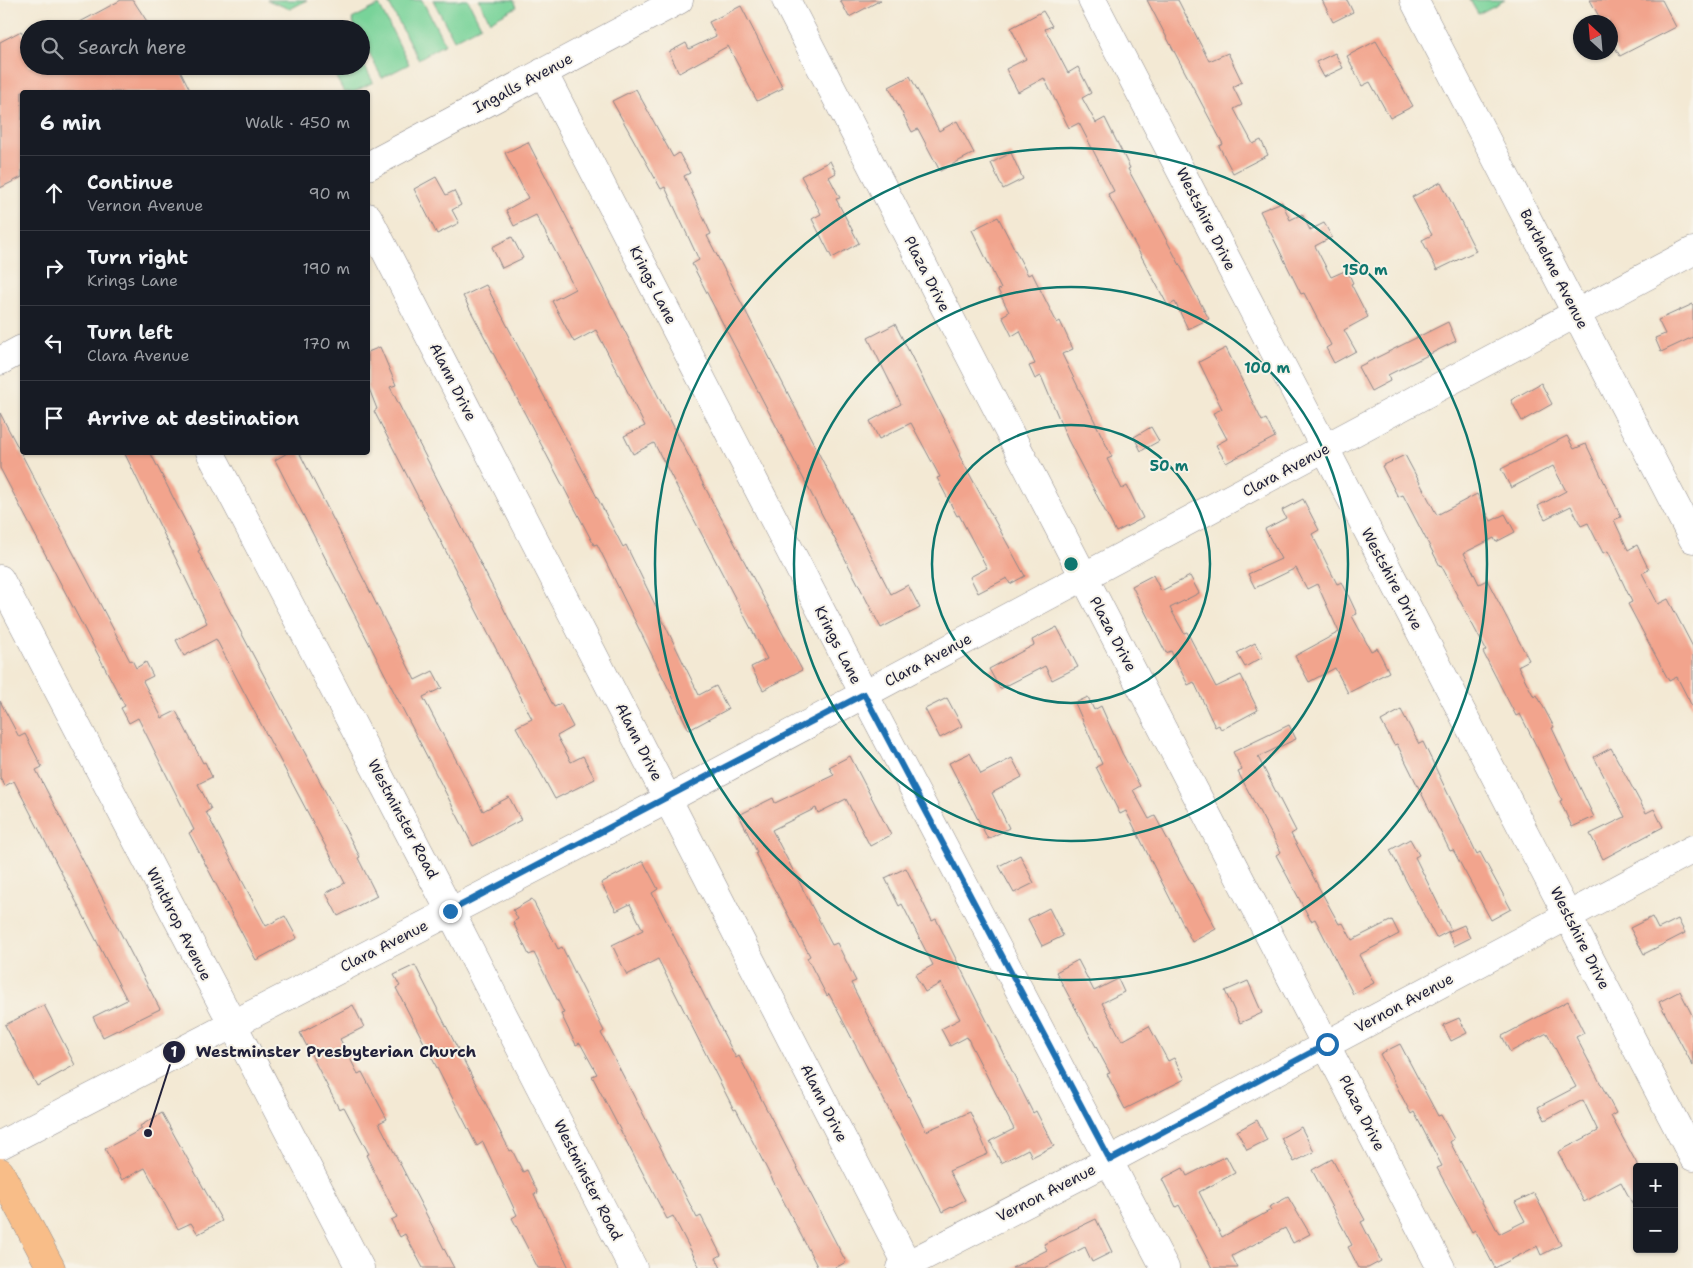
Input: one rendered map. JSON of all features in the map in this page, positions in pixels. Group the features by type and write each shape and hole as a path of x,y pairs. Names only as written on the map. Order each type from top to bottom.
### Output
{"main road":[{"path":"0,1172 51,1268"}],"street":[{"name":"Ingalls Avenue","path":"370,165 679,0"},
{"name":"Plaza Drive","path":"786,0 1327,1044 1441,1268"},
{"name":"Westshire Drive","path":"1092,0 1324,449 1569,915 1693,1157"},
{"name":"Barthelme Avenue","path":"1414,0 1693,539"},
{"name":"Krings Lane","path":"543,72 864,694 1165,1268"},
{"name":"Alann Drive","path":"370,221 668,798 906,1267"},
{"name":"Clara Avenue","path":"0,1145 668,798 1084,578 1693,251"},
{"path":"0,361 20,350"},
{"name":"Westminster Road","path":"212,455 450,911 633,1268"},
{"name":"Winthrop Avenue","path":"0,579 360,1268"},
{"name":"Vernon Avenue","path":"906,1267 1693,849"}],"green space":[{"path":"267,0 307,0 290,9"},
{"path":"387,0 422,0 445,44 418,59"},
{"path":"433,0 468,0 481,26 454,40"},
{"path":"479,0 514,0 517,7 490,21"},
{"path":"1470,0 1505,0 1478,14"},
{"path":"379,5 409,64 382,78 370,55 370,20 352,19"},
{"path":"335,75 369,75 373,82 358,90 343,90"}],"building":[{"path":"121,0 133,0 146,20 84,20"},
{"path":"840,0 881,0 849,17"},
{"path":"1147,0 1178,0 1209,61 1228,53 1242,82 1233,87 1242,105 1234,109 1253,144 1261,140 1268,155 1233,173 1219,146 1223,144"},
{"path":"1322,0 1347,0 1353,12 1333,22"},
{"path":"1590,0 1662,0 1676,27 1620,56 1618,53 1618,15 1598,15"},
{"path":"741,6 783,88 757,101 728,46 679,73 669,52 686,43 689,49 716,36 709,22"},
{"path":"1043,11 1052,26 1045,29 1068,73 1078,67 1091,93 1082,98 1096,123 1105,118 1130,168 1128,169 1209,319 1188,329 1175,302 1168,306 1108,194 1114,191 1079,123 1069,128 1044,78 1018,92 1006,69 1026,59 1011,28"},
{"path":"20,32 20,75 182,75 190,90 20,90 20,178 0,188 0,42"},
{"path":"1376,41 1413,106 1390,118 1370,82 1362,86 1347,56"},
{"path":"1335,53 1343,68 1324,77 1316,62"},
{"path":"910,76 939,131 957,121 974,153 940,171 918,129 912,132 889,87"},
{"path":"636,89 673,157 679,153 690,173 684,176 711,234 707,236 891,594 908,585 920,608 881,628 692,264 699,260 665,187 661,189 612,101"},
{"path":"528,142 700,478 802,670 763,690 751,667 767,659 654,443 633,454 624,436 645,426 596,330 574,342 552,301 575,289 536,215 514,226 506,210 528,198 505,153"},
{"path":"1011,153 1023,179 1003,189 991,163"},
{"path":"830,161 836,173 829,177 840,198 836,199 859,243 832,258 812,219 821,214 801,176"},
{"path":"436,177 446,195 454,191 461,205 452,210 459,223 437,234 414,189"},
{"path":"1441,182 1476,251 1437,270 1422,240 1432,235 1412,197"},
{"path":"1282,202 1290,220 1302,214 1310,230 1324,223 1332,237 1315,246 1331,277 1347,270 1353,283 1351,284 1368,317 1344,330 1356,351 1334,363 1326,348 1331,345 1304,293 1301,294 1260,211"},
{"path":"998,217 1028,275 1032,273 1057,323 1060,321 1073,349 1062,354 1112,457 1107,459 1122,489 1127,486 1143,518 1116,532 1068,440 1041,376 1035,379 1029,366 1035,364 1020,331 1012,336 1002,316 1009,312 998,290 1001,289 972,230"},
{"path":"512,237 523,258 502,268 492,247"},
{"path":"486,285 623,547 626,545 699,695 716,686 728,709 689,730 597,544 594,545 463,296"},
{"path":"1693,304 1693,337 1661,352 1655,338 1665,334 1658,320"},
{"path":"1448,322 1456,341 1388,375 1390,381 1371,391 1358,367"},
{"path":"895,324 961,454 959,455 1025,576 1010,584 1007,578 978,593 970,577 987,568 937,478 940,477 911,423 879,439 870,421 901,404 868,338"},
{"path":"380,347 396,385 390,387 554,707 561,704 573,727 557,736 571,762 583,756 595,779 555,799 516,727 532,719 374,411 377,409 370,391 370,351"},
{"path":"1226,348 1262,421 1266,419 1275,437 1226,463 1216,445 1227,439 1213,413 1222,409 1199,362"},
{"path":"1541,383 1552,404 1522,421 1511,400"},
{"path":"0,413 20,451 20,455 22,455 130,661 132,660 136,668 146,662 153,676 143,681 162,718 176,711 203,763 205,762 212,777 198,784 211,809 206,812 266,926 285,916 297,938 256,960 189,833 194,830 138,718 129,723 121,708 125,706 0,468"},
{"path":"1151,427 1159,441 1141,451 1134,437"},
{"path":"1567,436 1574,449 1586,444 1621,517 1614,520 1628,550 1637,545 1649,570 1642,573 1658,604 1668,599 1693,647 1693,708 1677,677 1669,681 1628,604 1632,602 1608,551 1603,553 1588,523 1581,526 1571,506 1545,519 1538,506 1566,491 1553,466 1511,488 1501,469"},
{"path":"125,455 152,455 200,550 198,551 360,857 358,858 377,896 338,916 326,893 345,883 216,639 184,656 176,640 207,623"},
{"path":"284,455 301,455 415,680 433,671 442,688 423,697 483,811 509,797 521,820 473,846 275,460"},
{"path":"1405,455 1437,515 1477,494 1491,521 1505,514 1515,532 1496,542 1494,538 1464,553 1479,584 1487,580 1529,660 1518,666 1534,697 1537,695 1554,727 1552,728 1594,817 1572,827 1560,801 1562,800 1520,714 1516,716 1483,652 1486,650 1403,495 1398,497 1382,466"},
{"path":"1303,499 1319,530 1312,534 1337,584 1342,582 1357,614 1352,616 1371,651 1377,648 1389,672 1348,693 1335,668 1309,682 1295,656 1339,632 1317,584 1307,589 1296,568 1255,588 1248,574 1281,559 1265,529 1286,518 1282,510"},
{"path":"1153,575 1161,591 1190,576 1199,593 1170,608 1184,633 1187,632 1216,687 1241,675 1258,710 1221,730 1219,725 1215,727 1194,682 1188,685 1171,651 1166,653 1132,586"},
{"path":"1057,627 1078,667 1052,680 1045,666 1000,689 989,669 1034,645 1032,640"},
{"path":"1255,643 1263,657 1245,667 1237,653"},
{"path":"1088,697 1094,710 1101,706 1122,753 1140,786 1133,790 1149,819 1155,816 1216,929 1192,942 1126,811 1120,814 1096,767 1102,764 1075,703"},
{"path":"947,698 962,726 940,738 925,709"},
{"path":"0,701 19,737 25,734 42,767 36,770 160,1009 103,1037 93,1017 127,1000 14,781 5,786 0,777"},
{"path":"1401,710 1419,744 1423,742 1477,854 1480,852 1511,909 1491,920 1453,850 1450,851 1397,744 1394,745 1381,721"},
{"path":"1289,725 1296,739 1258,757 1296,831 1291,834 1318,886 1339,924 1343,923 1352,940 1392,920 1399,934 1359,955 1374,983 1353,994 1315,919 1311,921 1276,855 1281,852 1238,772 1242,770 1233,752"},
{"path":"1611,748 1646,813 1654,809 1663,827 1603,859 1590,834 1625,817 1594,757"},
{"path":"970,753 981,774 1012,758 1022,777 992,793 1009,828 988,839 949,763"},
{"path":"850,756 891,835 870,846 846,799 818,813 816,808 772,830 832,945 837,943 856,981 851,983 926,1131 970,1112 988,1154 949,1171 965,1200 942,1212 829,994 827,996 807,958 810,956 755,853 757,852 739,815 773,798 775,803 834,775 829,767"},
{"path":"1410,839 1419,855 1415,857 1451,930 1436,938 1390,850"},
{"path":"1020,855 1034,883 1014,893 999,866"},
{"path":"643,861 658,889 652,893 736,1058 739,1056 846,1262 835,1268 818,1268 736,1109 734,1110 658,959 627,975 612,945 643,930 630,904 616,911 601,883"},
{"path":"906,868 932,921 936,919 1033,1113 1036,1111 1054,1146 1032,1157 1028,1149 1001,1163 990,1141 1014,1129 967,1037 950,1046 941,1029 960,1019 941,983 925,992 915,975 933,965 902,904 899,906 885,878"},
{"path":"532,899 558,949 562,947 604,1031 601,1033 697,1218 701,1216 721,1255 716,1258 721,1268 700,1268 673,1216 667,1219 592,1076 597,1074 580,1043 576,1045 561,1014 564,1013 534,953 529,955 513,922 518,919 513,910"},
{"path":"1049,908 1063,936 1042,946 1028,919"},
{"path":"1652,917 1658,929 1678,919 1685,933 1644,954 1630,928"},
{"path":"1464,925 1470,938 1454,946 1448,932"},
{"path":"1078,960 1094,991 1118,979 1124,992 1102,1003 1122,1041 1149,1026 1168,1061 1174,1058 1185,1079 1125,1109 1107,1074 1110,1073 1056,972"},
{"path":"415,965 510,1151 512,1150 523,1172 527,1170 538,1193 534,1194 569,1268 538,1268 512,1218 517,1215 483,1142 477,1146 396,988 400,986 394,975"},
{"path":"1248,981 1262,1013 1240,1023 1225,991"},
{"path":"1680,991 1693,1017 1693,1066 1659,1002"},
{"path":"1568,1001 1584,1033 1576,1037 1616,1113 1611,1116 1636,1163 1633,1163 1633,1204 1621,1182 1584,1202 1558,1152 1598,1131 1583,1100 1545,1120 1538,1107 1576,1087 1547,1033 1510,1052 1502,1036"},
{"path":"44,1005 75,1065 37,1086 5,1025"},
{"path":"353,1005 364,1027 340,1039 358,1074 362,1072 387,1119 379,1123 454,1268 423,1268 405,1234 400,1237 391,1220 397,1217 366,1155 369,1154 344,1107 339,1109 300,1033"},
{"path":"1459,1018 1467,1033 1451,1041 1443,1025"},
{"path":"1400,1044 1438,1116 1441,1115 1454,1139 1450,1142 1499,1234 1525,1221 1515,1202 1534,1193 1561,1245 1541,1255 1537,1246 1495,1268 1475,1230 1472,1232 1437,1168 1442,1166 1414,1112 1411,1114 1380,1054"},
{"path":"162,1113 222,1221 198,1234 191,1223 178,1229 145,1168 122,1180 105,1149 142,1129 140,1126"},
{"path":"1257,1120 1267,1140 1247,1150 1237,1131"},
{"path":"1301,1127 1314,1152 1294,1162 1281,1138"},
{"path":"1226,1156 1235,1173 1199,1192 1222,1237 1271,1210 1269,1207 1288,1197 1310,1234 1293,1243 1285,1228 1232,1256 1238,1268 1212,1268 1179,1205 1176,1207 1162,1179 1183,1168 1187,1176"},
{"path":"1332,1159 1365,1220 1361,1222 1381,1261 1368,1268 1359,1268 1348,1247 1352,1245 1312,1170"},
{"path":"1096,1219 1112,1252 1092,1262 1085,1247 1045,1268 1012,1268 1047,1250 1044,1244"}],"place":[{"name":"Westminster Presbyterian Church","path":"148,1133"}],"route":[{"path":"450,911 864,694 1110,1160 1327,1044"}]}
